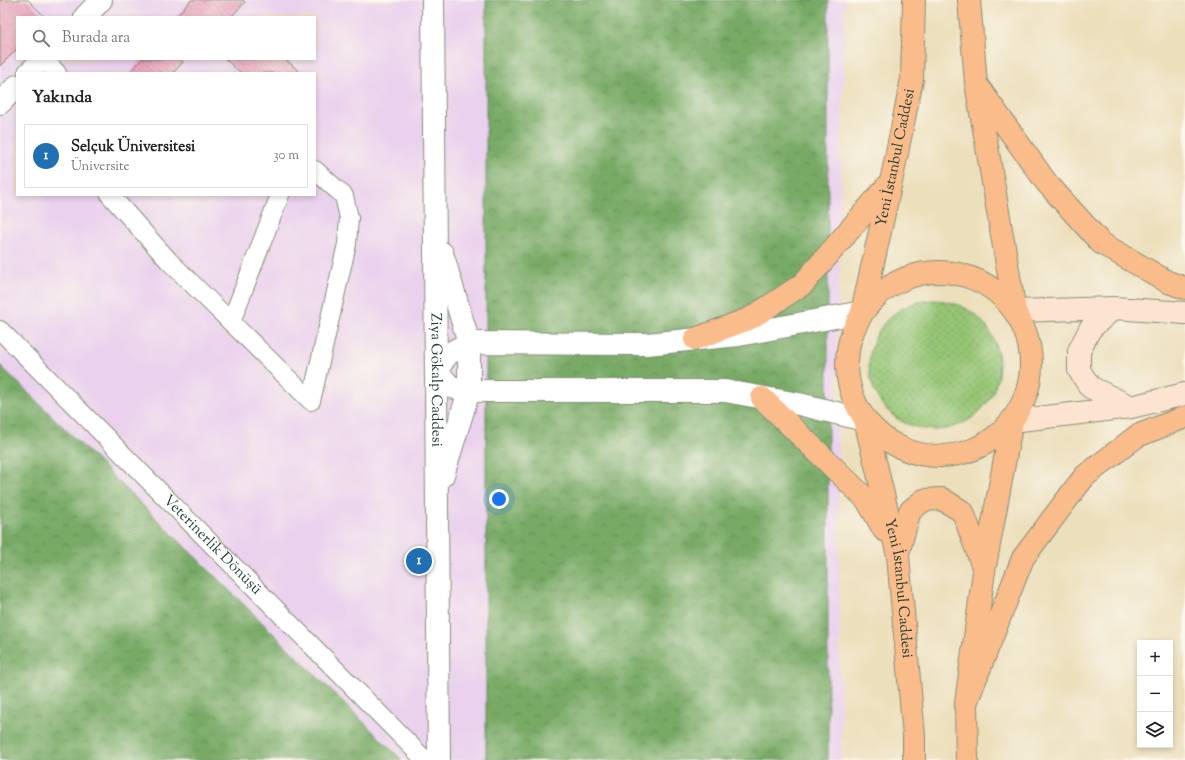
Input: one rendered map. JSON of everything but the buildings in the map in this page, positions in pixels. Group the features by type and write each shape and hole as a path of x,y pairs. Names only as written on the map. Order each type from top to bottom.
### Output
{"highway":[{"name":"Yeni İstanbul Caddesi","path":"862,312 912,79 914,0"},
{"path":"969,0 976,83 1015,311"},
{"path":"976,83 1046,182 1101,242 1168,282 1185,288"},
{"path":"695,339 751,318 803,284 891,182"},
{"path":"938,272 968,276 994,289 1015,311 1026,331 1032,354 1031,378 1024,401 1012,421 992,440 966,452 939,456 911,452 886,440 865,420 851,395 846,367 850,338 862,312 882,291 909,276 938,272"},
{"path":"762,398 867,500 898,556"},
{"path":"966,703 1023,558 1078,485 1085,476 1137,436 1185,417"},
{"name":"Yeni İstanbul Caddesi","path":"865,420 898,556 914,736 914,760"},
{"path":"967,760 966,703 984,571 1012,421"},
{"path":"898,556 910,511 924,500 942,498 963,512 984,571"}],"main road":[{"path":"1114,308 1090,328 1079,351 1079,370 1090,387 1131,406"},
{"path":"1015,311 1114,308 1185,313"},
{"path":"1012,421 1131,406 1185,394"}],"street":[{"path":"86,16 101,0"},
{"name":"Ziya Gökalp Caddesi","path":"433,0 439,760"},
{"path":"30,72 43,60"},
{"path":"45,60 56,72"},
{"path":"0,103 16,87"},
{"path":"111,196 169,261 312,401 347,244 348,218 344,196 316,171"},
{"path":"231,322 280,196"},
{"path":"435,230 469,342 469,391 437,495"},
{"path":"862,312 739,335 647,344 469,342 448,354 436,370 451,387 469,391 725,392 799,404 865,420"},
{"name":"Veterinerlik Dönüşü","path":"0,330 425,760"}],"shaded area":[{"path":"0,0 845,0 837,363 841,760 0,760"}],"green space":[{"path":"486,0 828,0 828,760 486,760"},
{"path":"940,300 959,305 980,319 994,340 998,352 998,378 994,390 980,411 959,425 947,429 928,430 909,425 888,411 874,390 870,378 869,359 874,340 888,319 909,305 921,301"},
{"path":"0,365 402,760 0,760"}],"place":[{"name":"Selçuk Üniversitesi","path":"419,561"}]}
